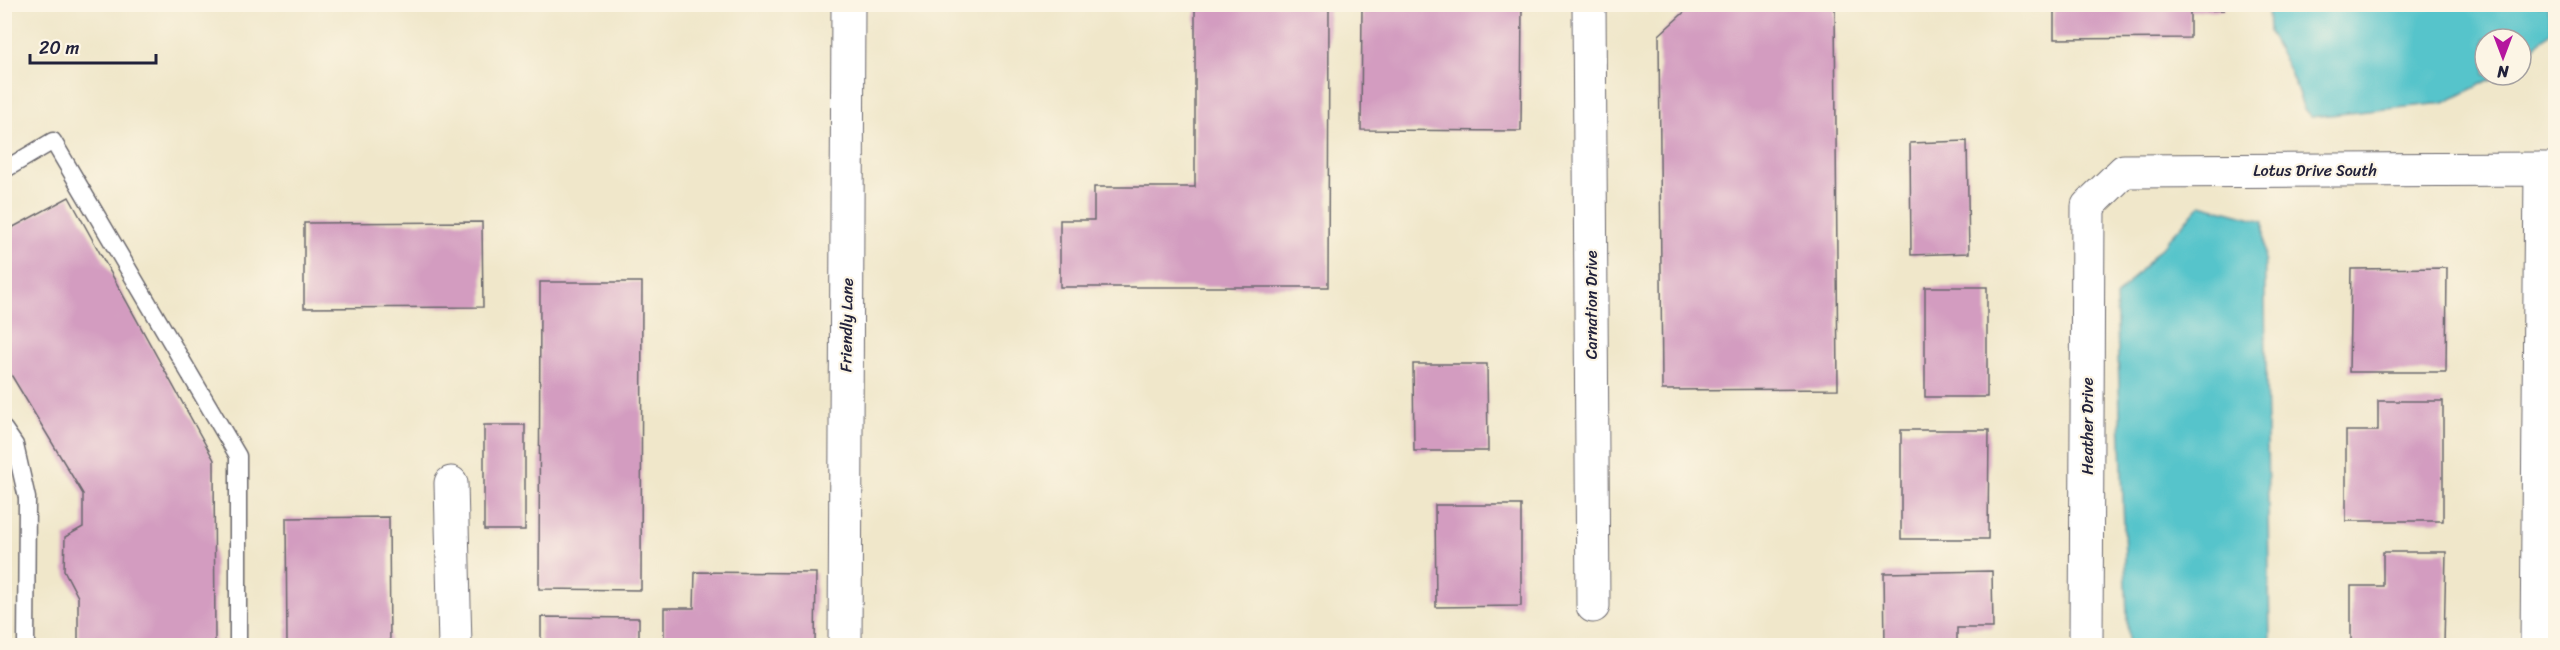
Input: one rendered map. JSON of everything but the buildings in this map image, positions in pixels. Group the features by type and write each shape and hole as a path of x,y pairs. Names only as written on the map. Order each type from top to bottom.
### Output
{"street":[{"name":"Friendly Lane","path":"845,645 848,4"},
{"name":"Carnation Drive","path":"1589,4 1593,606"},
{"name":"Lotus Drive South","path":"2088,206 2124,171 2548,169"},
{"path":"2537,645 2548,169"},
{"name":"Heather Drive","path":"2086,645 2088,206"},
{"path":"452,483 455,645"}],"lane":[{"path":"4,170 53,141 238,456 238,645"},
{"path":"4,429 15,445 27,498 27,645"}],"water":[{"path":"2268,5 2547,5 2552,31 2533,48 2533,27 2473,27 2473,87 2475,87 2444,103 2311,117 2304,109 2290,72 2269,32"},
{"path":"2201,204 2264,221 2270,645 2128,645 2116,297"}]}
